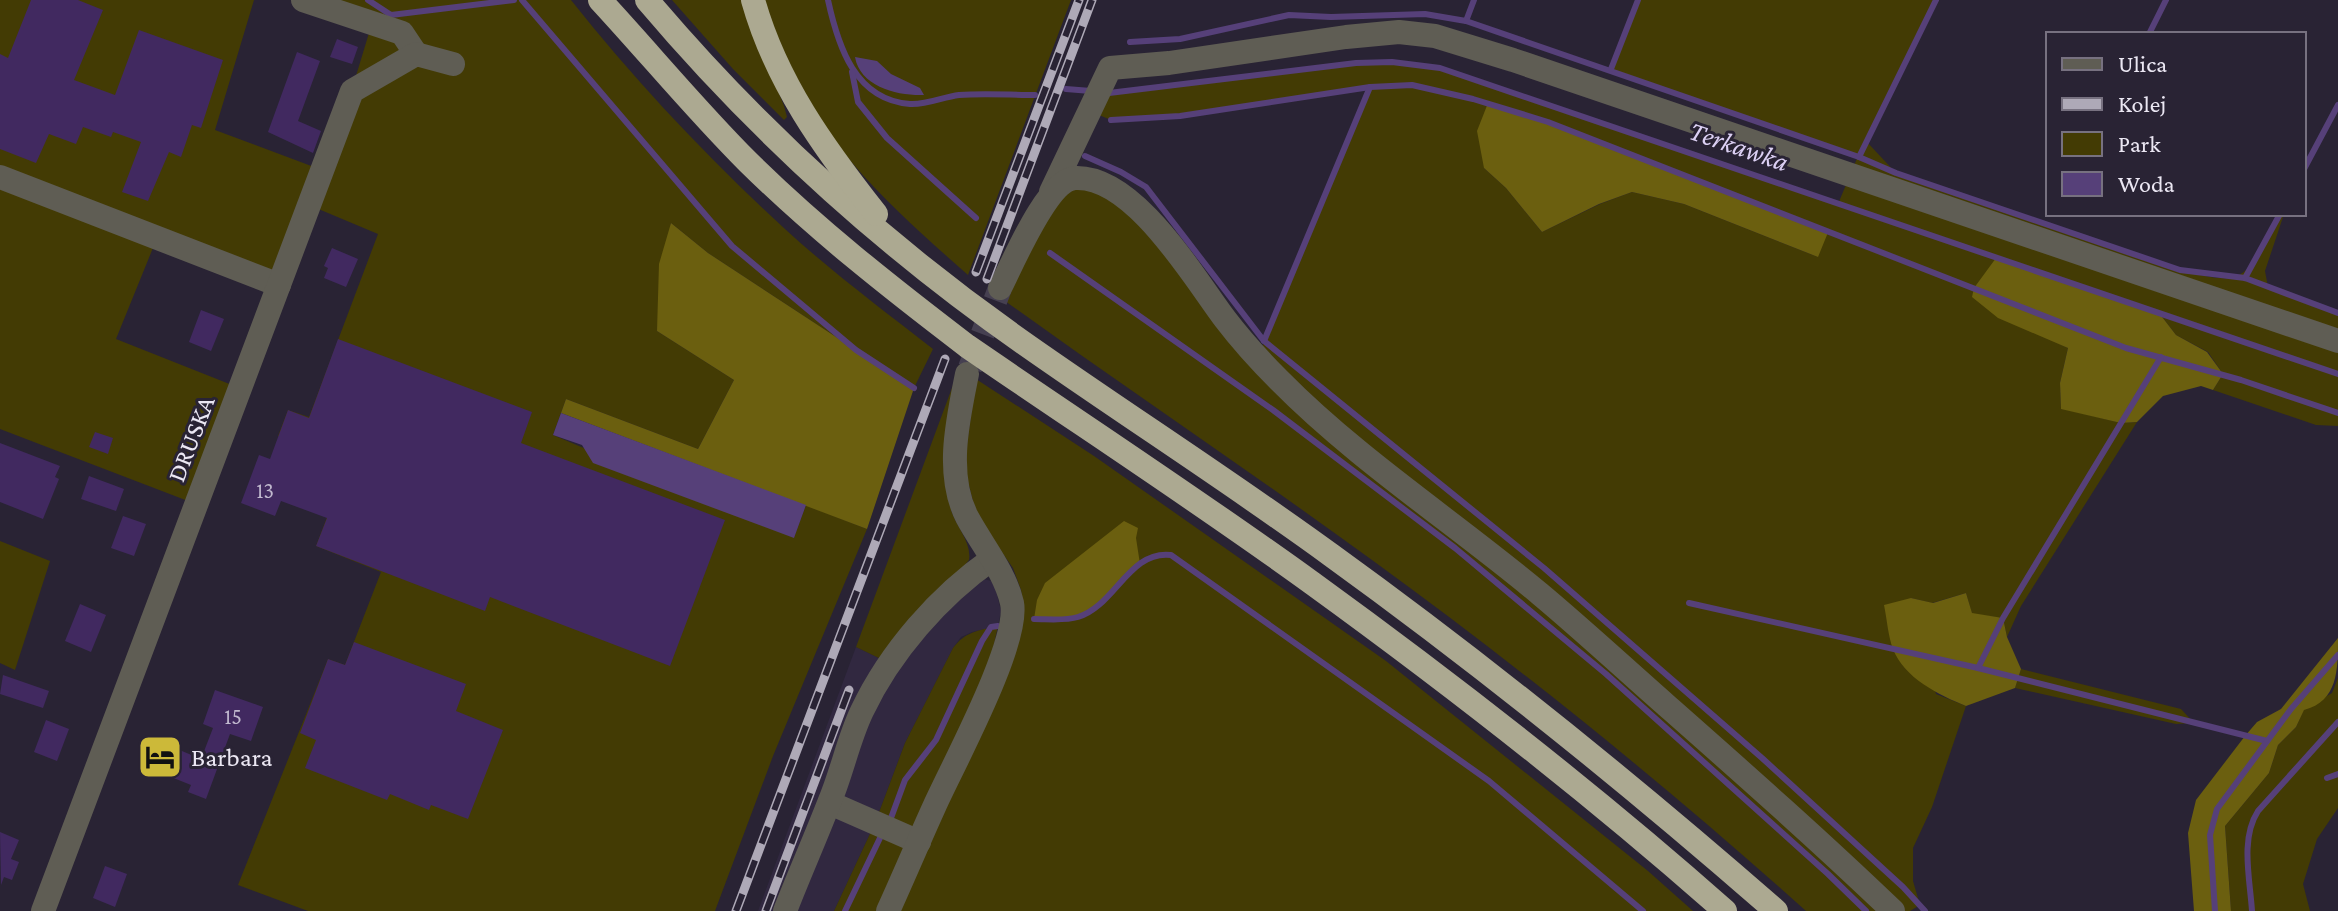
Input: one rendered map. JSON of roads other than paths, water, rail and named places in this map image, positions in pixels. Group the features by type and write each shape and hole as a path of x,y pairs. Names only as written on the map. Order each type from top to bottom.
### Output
{"highway":[{"path":"601,0 749,162 840,245 914,305 967,346 1311,583 1426,668 1560,772 1725,911"},
{"path":"647,0 777,140 907,254 1023,342 1213,471 1456,647 1579,743 1776,911"},
{"path":"753,0 769,48 788,89 842,171 907,254"}],"street":[{"path":"303,0 402,33 416,54 453,64"},
{"path":"1000,288 1051,192 1110,68 1169,63 1346,37 1409,32 1446,39 1513,60 2338,341"},
{"name":"DRUSKA","path":"43,911 352,91 416,54"},
{"path":"0,177 279,285"},
{"path":"1051,192 1064,181 1079,178 1123,196 1172,244 1226,320 1261,361 1324,423 1539,593 1768,795 1893,911"},
{"path":"888,911 994,677 1013,626 1012,604 992,559 966,515 957,486 954,458 967,374"},
{"path":"785,911 830,803 861,713 880,677 941,603 966,577 992,559"},
{"path":"830,803 919,842"}],"water":[{"path":"855,57 877,61 891,74 920,88 924,95 903,94 882,88 864,76"},
{"path":"561,413 806,505 794,538 593,463 582,445 553,435"}],"waterway":[{"path":"368,0 391,15 514,0"},
{"path":"522,0 732,246 856,350 914,388"},
{"name":"Terkawka","path":"828,0 837,35 852,68 875,93 910,104 959,95 1035,95"},
{"path":"1466,21 1474,0"},
{"path":"1611,69 1638,0"},
{"path":"1859,157 1936,0"},
{"path":"2150,32 2166,0"},
{"path":"1130,42 1180,39 1289,15 1425,14 1466,21 2180,270 2245,278 2338,313"},
{"name":"Terkawka","path":"1109,93 1356,63 1392,62 1440,68 2338,374"},
{"path":"852,72 858,102 887,138 976,218"},
{"path":"1111,120 1180,116 1370,87 1412,85 1473,99 1548,122 2126,348 2241,380 2338,413"},
{"path":"1264,341 1370,87"},
{"name":"Terkawka","path":"1066,89 1091,91"},
{"path":"2306,165 2338,105"},
{"path":"1085,156 1146,187 1264,341 1544,568 1762,758 1903,887 1925,911"},
{"path":"2245,278 2279,216"},
{"path":"1050,253 1273,410 1455,548 1606,674 1866,911"},
{"path":"1978,668 2003,618 2161,357"},
{"path":"1034,619 1078,617 1091,611 1144,561 1171,555 1489,781 1643,911"},
{"path":"1689,603 1978,668 2267,741"},
{"path":"891,818 905,780 936,740 982,641 991,627 998,626"},
{"path":"2215,911 2210,835 2217,809 2291,709 2338,655"},
{"path":"2252,911 2248,860 2252,822 2258,811 2338,722"},
{"path":"2327,778 2338,774"},
{"path":"845,911 880,838"}],"tunnel":[{"path":"970,368 1000,288"}],"railway":[{"path":"976,272 1079,0"},
{"path":"987,279 1092,0"},
{"path":"736,911 945,359"},
{"path":"766,911 849,690"}],"place":[{"name":"Barbara","path":"160,757"}]}
